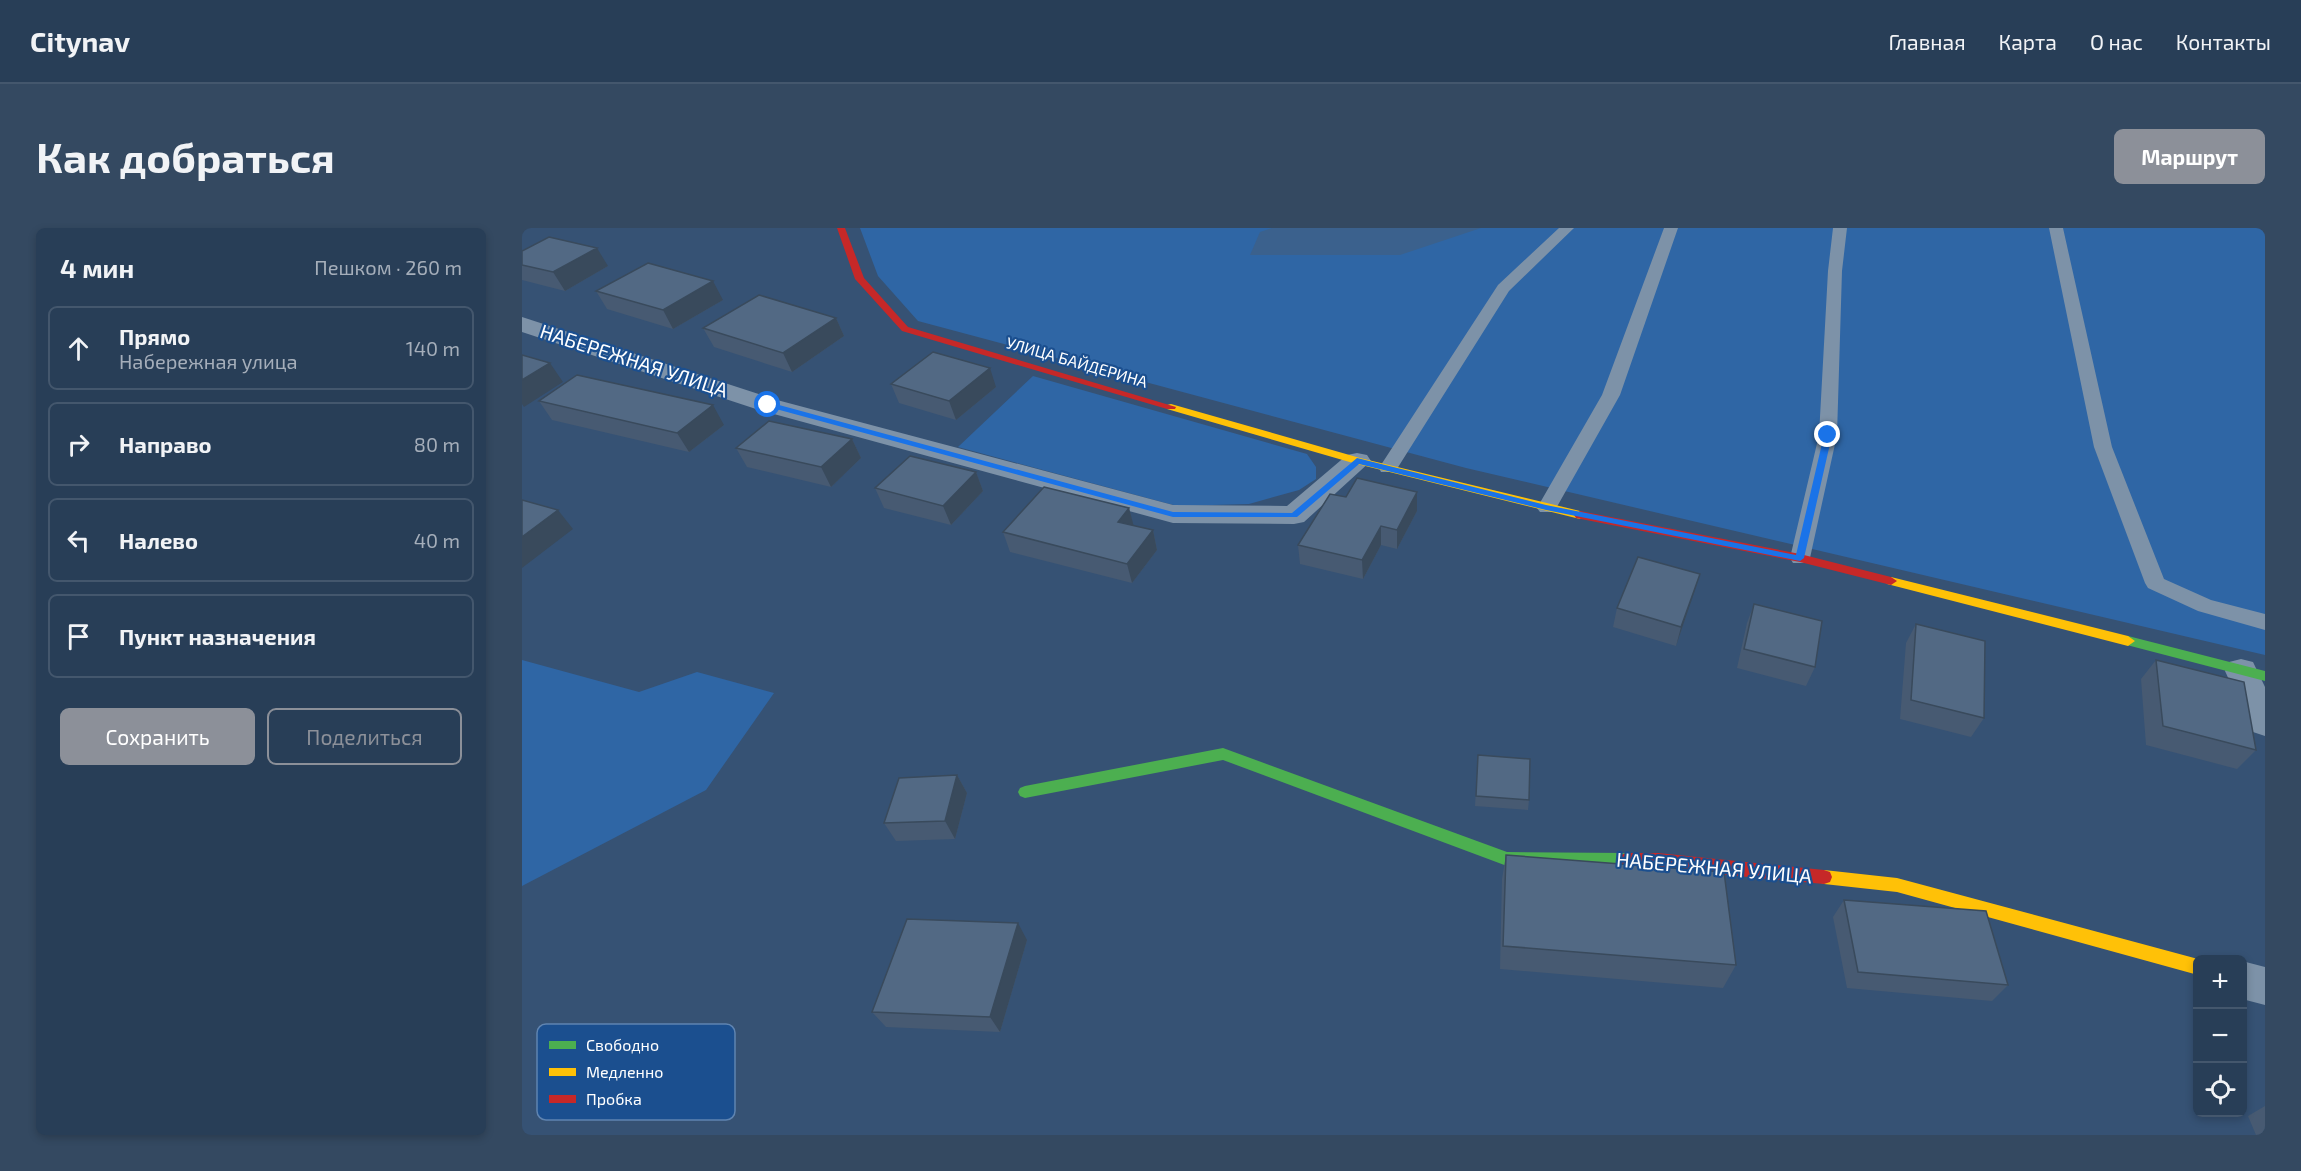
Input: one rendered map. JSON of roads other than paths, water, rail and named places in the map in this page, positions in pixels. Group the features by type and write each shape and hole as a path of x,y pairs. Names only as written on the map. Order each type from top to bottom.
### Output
{"street":[{"name":"УЛИЦА БАЙДЕРИНА","path":"841,228 860,279 905,329 1357,461 1546,508 1800,558 2253,674"},
{"name":"НАБЕРЕЖНАЯ УЛИЦА","path":"522,324 768,405 1173,514 1294,515 1357,461"},
{"path":"2253,674 2265,723"},
{"name":"НАБЕРЕЖНАЯ УЛИЦА","path":"1025,792 1223,754 1507,859 1658,860 1897,885 2193,967"},
{"path":"2247,981 2265,986"}],"lane":[{"path":"1388,468 1503,288 1567,228"},
{"path":"1546,508 1611,394 1671,228"},
{"path":"1800,558 1828,435 1835,271 1840,228"},
{"path":"2056,228 2103,447 2155,582 2205,606 2265,622"}]}
